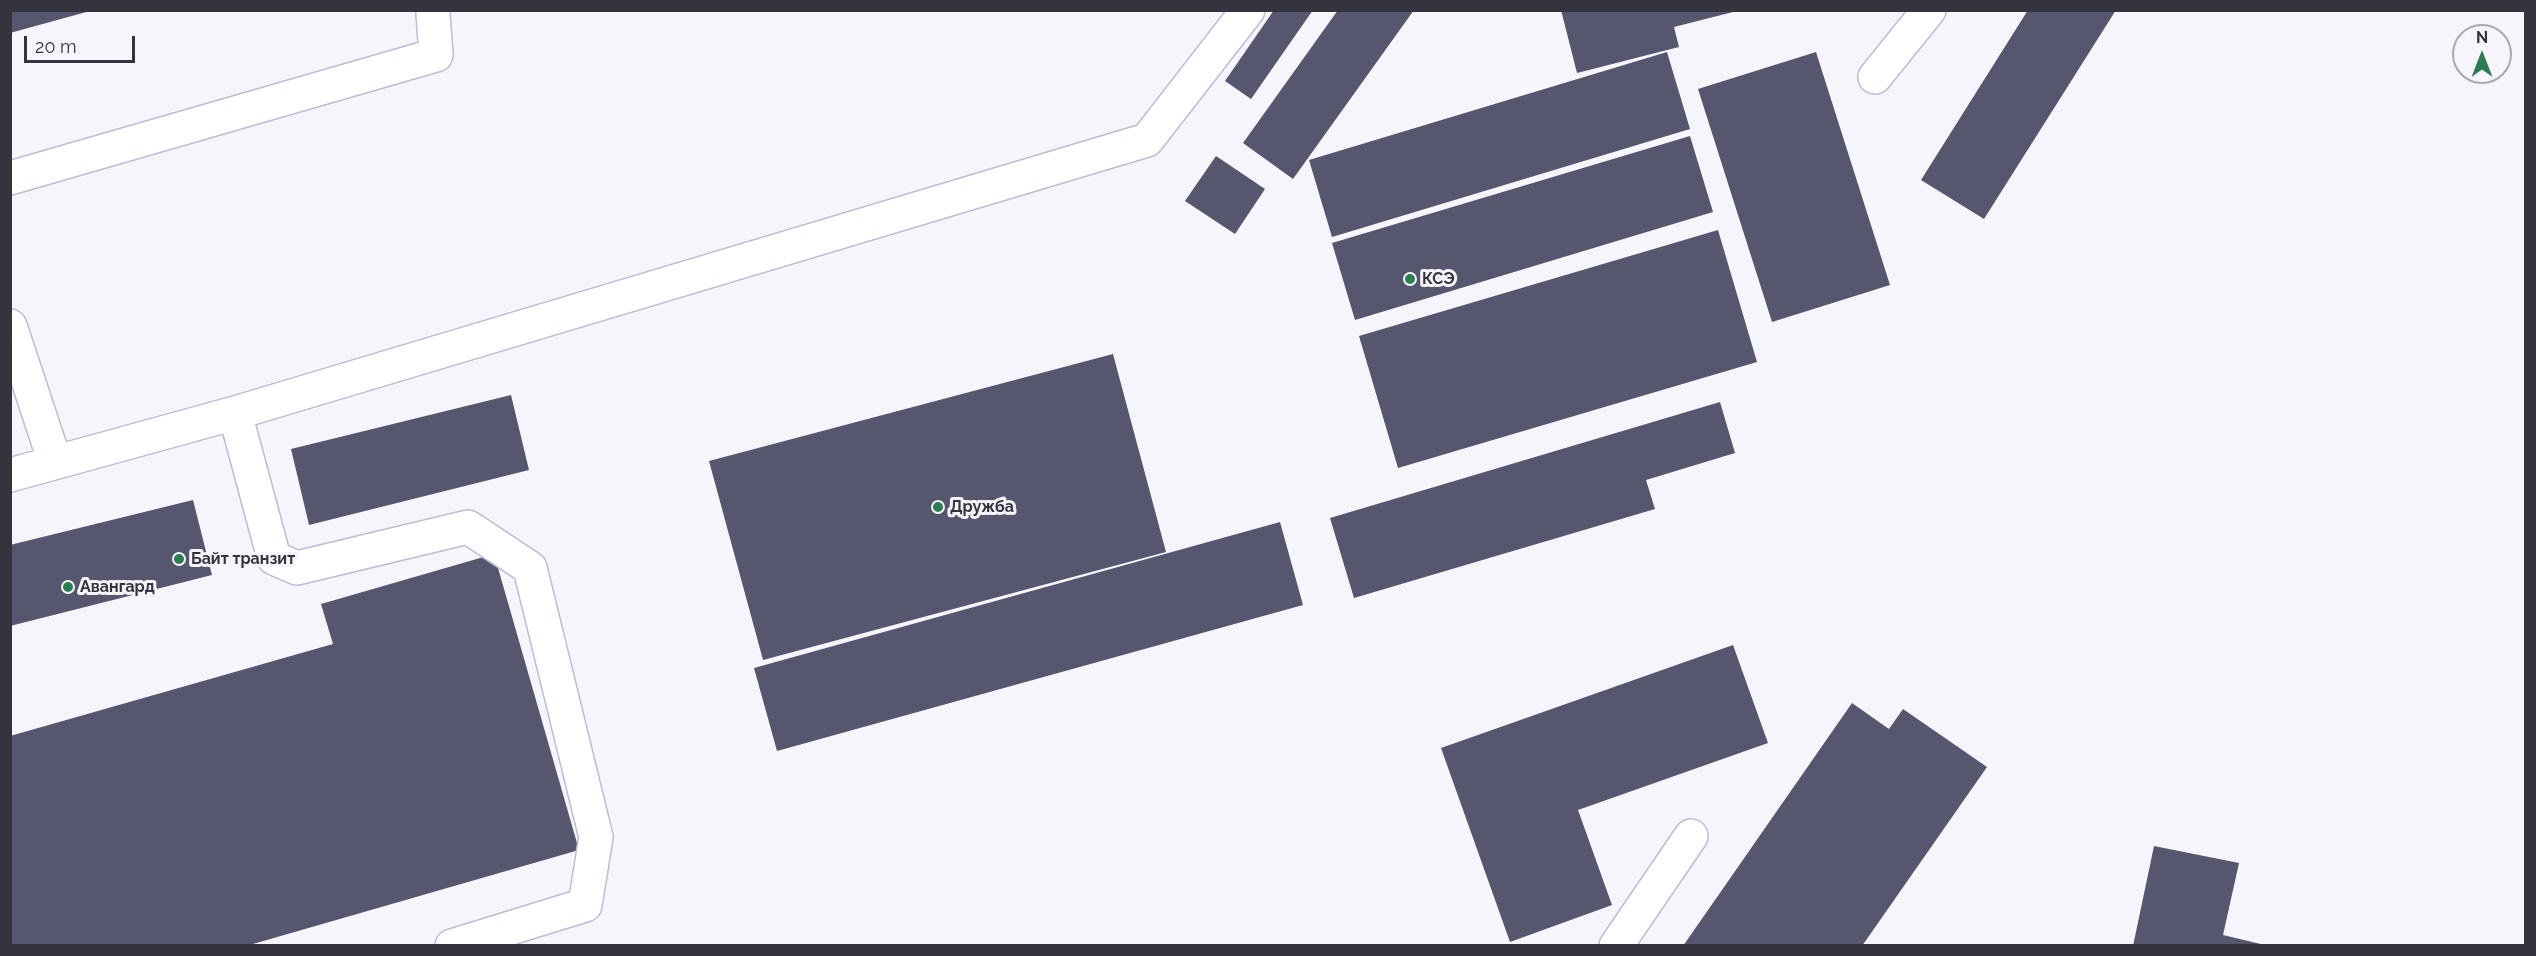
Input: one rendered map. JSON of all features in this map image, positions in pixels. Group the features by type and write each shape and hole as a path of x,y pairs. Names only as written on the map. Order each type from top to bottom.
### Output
{"lane":[{"path":"10,475 235,413 1147,140 1248,10"},
{"path":"1875,77 1929,10"},
{"path":"10,178 436,55 433,14"},
{"path":"10,326 55,462"},
{"path":"235,413 274,558 297,568 468,527 530,568 596,837 585,905 452,945"},
{"path":"1616,945 1691,836"}],"building":[{"path":"10,10 90,10 90,11 10,33"},
{"path":"1274,10 1313,10 1251,99 1225,81"},
{"path":"1338,10 1414,10 1293,179 1243,143"},
{"path":"1561,10 1737,11 1674,27 1679,47 1577,73"},
{"path":"2028,10 2116,10 1984,219 1921,180"},
{"path":"1667,52 1690,129 1332,237 1309,160"},
{"path":"1816,52 1890,285 1772,322 1698,89"},
{"path":"1690,136 1713,212 1355,320 1332,243"},
{"path":"1216,156 1265,189 1235,234 1185,201"},
{"path":"1718,230 1757,362 1398,468 1359,336"},
{"name":"Дружба","path":"1113,354 1166,552 763,660 709,461"},
{"path":"511,395 529,470 309,525 291,449"},
{"path":"1720,402 1735,453 1646,480 1655,509 1354,598 1330,518"},
{"path":"193,500 212,575 10,626 10,545"},
{"path":"1280,522 1303,605 777,751 754,668"},
{"path":"494,554 579,850 246,946 10,946 10,736 333,644 321,604"},
{"path":"1733,645 1768,743 1578,810 1612,905 1510,942 1441,748"},
{"path":"1852,703 1889,729 1903,709 1987,767 1862,946 1683,946"},
{"path":"2154,846 2239,863 2223,935 2269,946 2133,946"}],"place":[{"name":"КСЭ","path":"1410,279"},
{"name":"Дружба","path":"938,507"},
{"name":"Байт транзит","path":"179,559"},
{"name":"Авангард","path":"68,587"}]}
